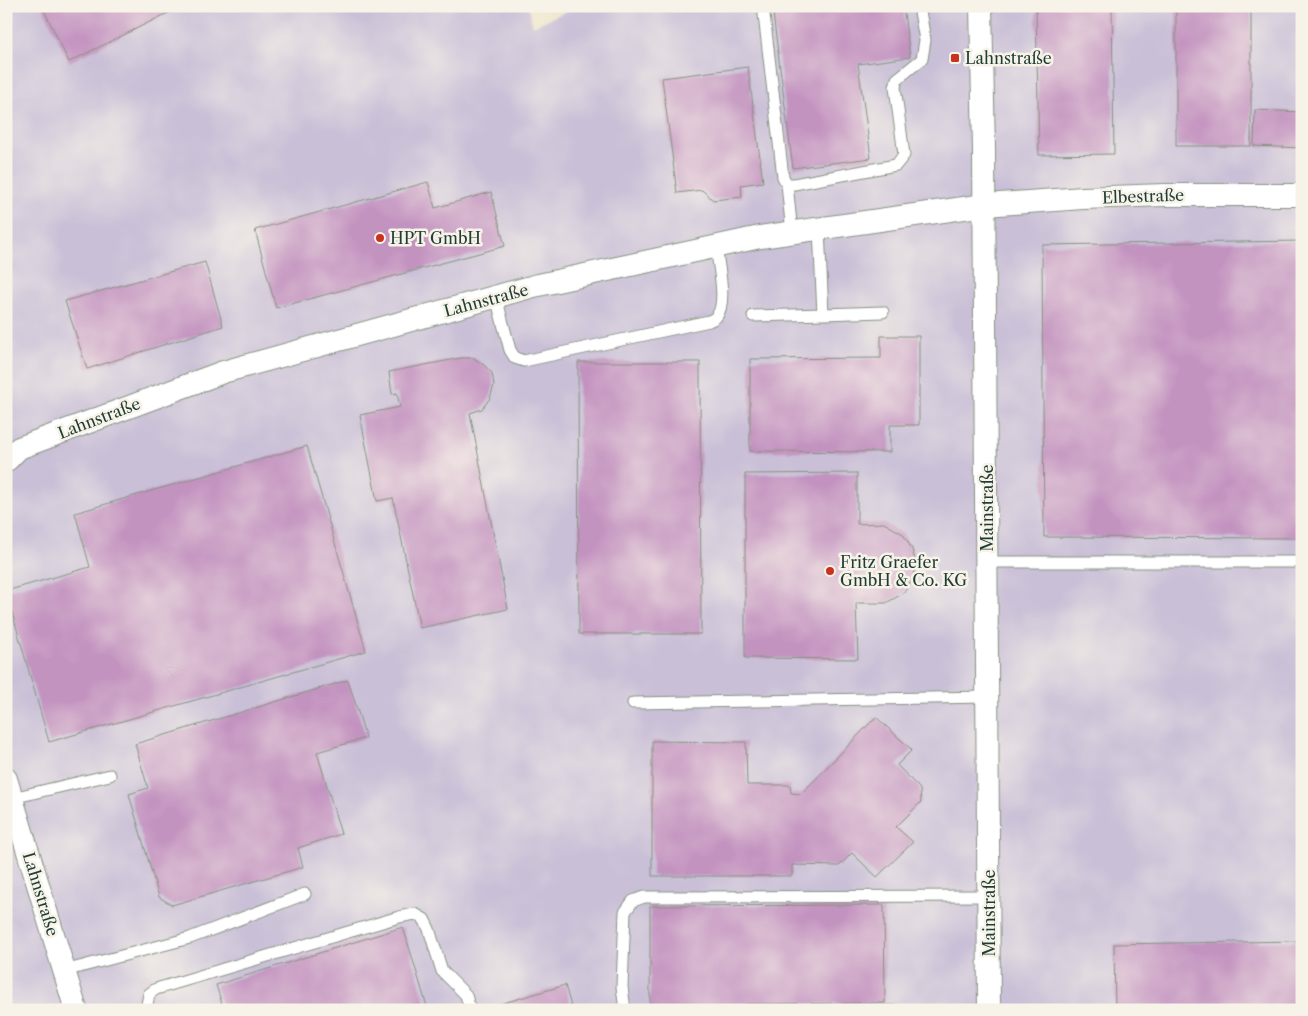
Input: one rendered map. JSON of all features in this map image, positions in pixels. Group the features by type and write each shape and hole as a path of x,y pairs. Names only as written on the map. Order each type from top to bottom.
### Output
{"street":[{"name":"Mainstraße","path":"981,6 985,205 989,1010"},
{"name":"Elbestraße","path":"985,205 1164,194 1302,195"},
{"name":"Lahnstraße","path":"6,461 19,448 223,372 534,286 760,238 985,205"},
{"name":"Lahnstraße","path":"9,788 76,1010"}],"lane":[{"path":"763,6 783,177 787,184 792,233"},
{"path":"787,184 896,165 904,155 895,87 898,79 922,59 925,40 919,6"},
{"path":"818,229 823,314"},
{"path":"496,297 510,350 515,358 524,361 709,321 716,317 721,308 722,299 716,247"},
{"path":"754,316 883,312"},
{"path":"987,562 1302,562"},
{"path":"633,702 988,697"},
{"path":"9,788 110,775"},
{"path":"64,972 190,938 305,894"},
{"path":"625,1010 622,987 624,912 633,901 644,897 989,896"},
{"path":"146,1010 149,994 156,989 399,917 415,914 424,919 430,929 442,971 466,995 470,1010"}],"shaded area":[{"path":"6,6 528,6 533,26 579,6 1302,6 1302,1010 6,1010"}],"building":[{"path":"42,6 182,6 69,62"},
{"path":"772,6 903,6 910,57 858,64 871,158 793,168"},
{"path":"1036,6 1112,6 1114,154 1039,155"},
{"path":"1176,6 1251,6 1251,146 1176,146"},
{"path":"748,67 763,182 741,185 742,197 713,200 702,190 677,193 662,78"},
{"path":"1255,110 1302,112 1302,148 1254,146"},
{"name":"HPT GmbH","path":"428,182 435,208 491,192 505,246 276,308 255,230"},
{"path":"1302,241 1302,538 1044,537 1042,245"},
{"path":"205,262 223,326 87,369 65,301"},
{"path":"881,336 919,336 919,425 890,425 890,452 750,451 750,359 881,358"},
{"path":"461,358 474,358 492,373 494,385 490,398 482,409 470,413 508,609 420,628 393,498 377,501 360,415 400,407 397,393 392,394 389,372"},
{"path":"578,362 700,362 701,634 579,634"},
{"path":"307,446 366,651 49,742 6,591 90,567 75,513"},
{"name":"Fritz Graefer GmbH & Co. KG","path":"857,473 857,524 884,523 903,534 912,549 916,564 913,578 904,593 886,603 856,603 858,659 745,658 745,474"},
{"path":"348,680 366,738 317,752 341,834 298,848 303,867 172,905 159,897 129,794 148,788 135,744"},
{"path":"876,717 912,750 897,765 920,789 921,802 896,827 913,842 877,877 852,853 839,866 792,865 792,876 652,876 652,741 746,742 747,785 790,785 791,793 801,794"},
{"path":"884,905 885,1003 745,1004 745,1010 650,1010 650,906"},
{"path":"403,927 428,1010 224,1010 216,985"},
{"path":"1302,941 1302,1010 1115,1010 1114,944"},
{"path":"565,985 572,1010 491,1010 490,1007"},
{"path":"900,1005 900,1010 851,1010 851,1006"}],"place":[{"name":"Lahnstraße","path":"955,58"},
{"name":"HPT GmbH","path":"380,238"},
{"name":"Fritz Graefer GmbH & Co. KG","path":"830,571"}]}
